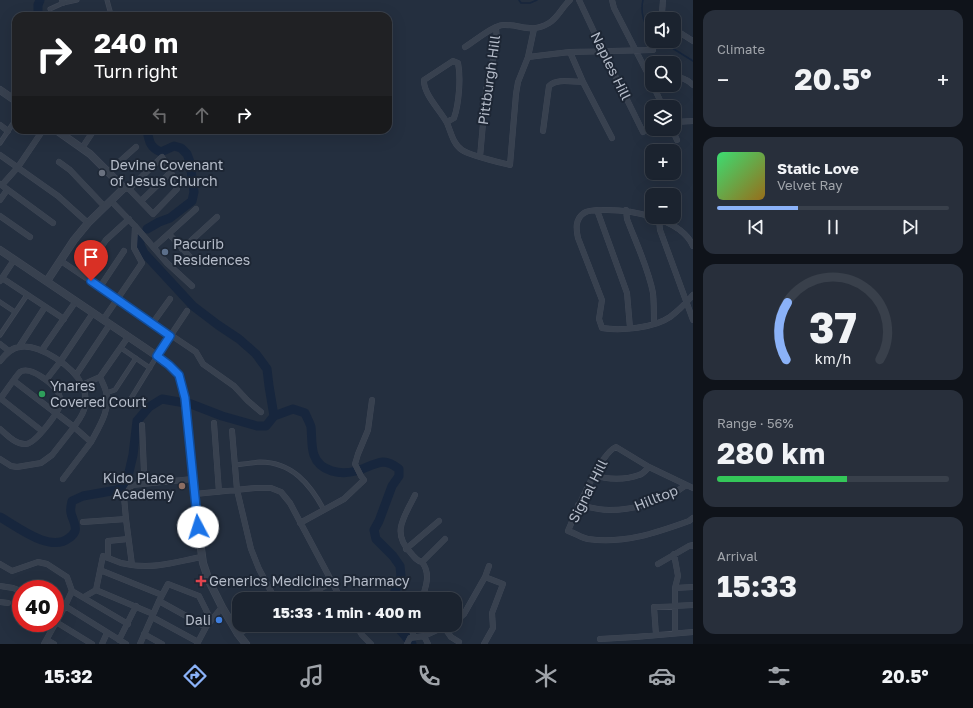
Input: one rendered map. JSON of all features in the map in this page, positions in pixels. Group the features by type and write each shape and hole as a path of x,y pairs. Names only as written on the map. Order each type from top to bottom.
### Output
{"street":[{"path":"50,10 63,2 77,0"},
{"path":"107,0 110,11"},
{"path":"465,47 496,27 503,25 534,29 552,21 570,0"},
{"name":"Naples Hill","path":"579,0 602,52 643,132"},
{"path":"612,0 614,8 645,68"},
{"path":"662,12 663,0"},
{"name":"Pittburgh Hill","path":"480,157 486,90 497,42 496,27"},
{"path":"447,122 454,118 460,72 458,63 453,61 424,80 424,84 429,95 447,122 454,140 462,150 480,157 510,165 518,82 528,57 534,29"},
{"path":"681,33 693,41"},
{"path":"528,57 570,52 653,50"},
{"path":"570,52 583,82 612,138"},
{"path":"681,77 689,81 693,86"},
{"path":"543,131 549,86 553,82 558,81 583,82"},
{"path":"0,90 12,98"},
{"path":"681,122 693,121"},
{"path":"0,125 8,131"},
{"path":"0,143 12,125"},
{"path":"0,200 3,186 40,134"},
{"path":"47,281 74,240 88,223 111,201 126,188 162,157 172,172 177,190 154,214 141,201 126,188 108,172 82,148 64,134"},
{"path":"82,148 91,134"},
{"path":"675,136 677,140"},
{"path":"108,172 136,147"},
{"path":"0,155 58,196 88,223"},
{"path":"59,162 70,170 105,207"},
{"path":"141,201 172,172"},
{"path":"3,186 52,223"},
{"path":"111,201 136,226 167,263 192,286"},
{"path":"154,246 196,209"},
{"path":"597,210 628,293 630,328"},
{"path":"645,216 626,210 597,210 585,212 576,222 576,230 602,300 599,319 602,328 630,328 654,324 671,317 693,295"},
{"path":"626,210 627,219 646,266 653,294 654,324"},
{"path":"0,216 30,237"},
{"path":"182,249 216,217"},
{"path":"82,276 106,240 129,219"},
{"path":"659,224 660,230 693,320"},
{"path":"668,224 677,228 686,236 693,246"},
{"path":"103,320 142,263 134,248 136,226"},
{"path":"169,234 192,259"},
{"path":"0,250 157,356 179,375 185,398 202,557 209,582 238,634 246,644"},
{"path":"100,287 124,251"},
{"path":"14,260 1,280 64,319"},
{"path":"61,261 152,324 196,352 203,364 234,386 261,412"},
{"path":"0,335 26,295"},
{"path":"152,324 170,299"},
{"path":"42,350 76,301"},
{"path":"0,302 15,312"},
{"path":"19,347 45,307"},
{"path":"130,400 187,311"},
{"path":"46,380 93,313"},
{"path":"76,375 110,324"},
{"path":"82,385 100,377 128,337"},
{"path":"0,344 9,351"},
{"path":"0,361 9,351 19,347 30,347 42,350 76,375 85,394 85,406 81,417 52,455 41,463 17,467 10,466 0,459"},
{"path":"120,348 150,368"},
{"path":"106,393 115,390 136,358"},
{"path":"0,429 18,443 26,444 36,439 55,414 60,407 61,400 58,392 46,380 34,372 26,370 20,372 0,398 42,431"},
{"path":"63,479 91,442 101,423 107,405 106,393 100,377"},
{"path":"14,381 55,414 74,427 91,442"},
{"path":"300,523 344,499 364,480 355,464 368,430 372,400"},
{"path":"214,423 219,492"},
{"path":"142,425 145,484"},
{"path":"232,430 237,490 251,549 259,569 271,592"},
{"name":"Signal Hill","path":"693,488 649,467 616,448 612,449 594,475 578,505 568,531 587,539 612,540 636,538 689,521 693,518"},
{"path":"235,465 261,462 278,465 293,471 315,494 324,510"},
{"path":"594,475 605,479 623,478 640,475 649,467"},
{"path":"132,565 124,497 132,485 193,479"},
{"name":"Hilltop","path":"578,505 608,510 636,509 675,493 686,485"},
{"path":"195,494 271,488 281,492 290,503 337,592"},
{"path":"415,495 402,521 399,532 406,549 415,558 422,562 426,568 428,576 424,592"},
{"path":"83,522 126,519"},
{"path":"406,549 439,521"},
{"path":"108,558 108,541 128,539"},
{"path":"422,562 445,539"},
{"path":"658,564 674,554 693,546"},
{"path":"674,554 678,576 675,588 675,633"},
{"path":"84,597 96,590 103,556 121,563 141,566 154,566 202,557"},
{"path":"0,564 12,571 38,562 47,564 66,577 72,591 128,624"},
{"path":"462,616 485,577 489,566"},
{"path":"100,570 161,598 206,627"},
{"path":"484,644 493,628 492,613 503,584 485,577"},
{"path":"314,592 332,582"},
{"path":"140,644 168,584 199,596 211,620"},
{"path":"0,586 12,588"},
{"path":"675,588 693,587"},
{"path":"96,590 136,606 197,643 206,627 222,607"},
{"path":"72,591 65,606 126,644"},
{"path":"0,602 8,603"},
{"path":"656,635 654,607 693,605"},
{"path":"119,640 136,606"},
{"path":"64,627 92,644"},
{"path":"50,632 45,642 54,644"},
{"path":"238,634 242,632"},
{"path":"360,632 371,644"},
{"path":"407,644 412,637 412,632"},
{"path":"412,637 424,636 433,632"},
{"path":"449,632 451,637 459,642"},
{"path":"600,639 693,632"},
{"path":"102,644 107,633"},
{"path":"144,634 162,644"},
{"path":"424,636 428,644"}],"waterway":[{"path":"38,12 40,0"},
{"path":"519,0 521,3 530,3 537,0"},
{"path":"643,0 642,9 645,22"},
{"path":"672,48 693,61"},
{"path":"147,229 170,218 192,201 194,192 190,162 187,154 181,148 174,146 161,152 157,150 152,146 148,134"},
{"path":"140,238 140,245 144,253 193,306 239,339 256,354 267,369 274,416"},
{"path":"0,517 34,537 44,541 61,542 70,537 74,533 75,529 71,512 72,501 83,496 117,490 126,485 133,455 137,421 149,407 162,399 191,404 222,416 257,426 266,426 274,416 293,409 305,413 311,427 314,455 317,461 326,469 344,473 383,462 391,464 399,469 399,476 392,486 379,521 374,530 376,539 393,556 400,566 401,576 395,592"},
{"path":"402,632 412,644"}],"place":[{"name":"Devine Covenant of Jesus Church","path":"102,173"},
{"name":"Pacurib Residences","path":"165,252"},
{"name":"Ynares Covered Court","path":"42,394"},
{"name":"Kido Place Academy","path":"182,486"},
{"name":"Generics Medicines Pharmacy","path":"201,581"},
{"name":"Dali","path":"219,620"}],"route":[{"path":"91,281 170,336 157,356 179,375 185,398 198,527"}]}
